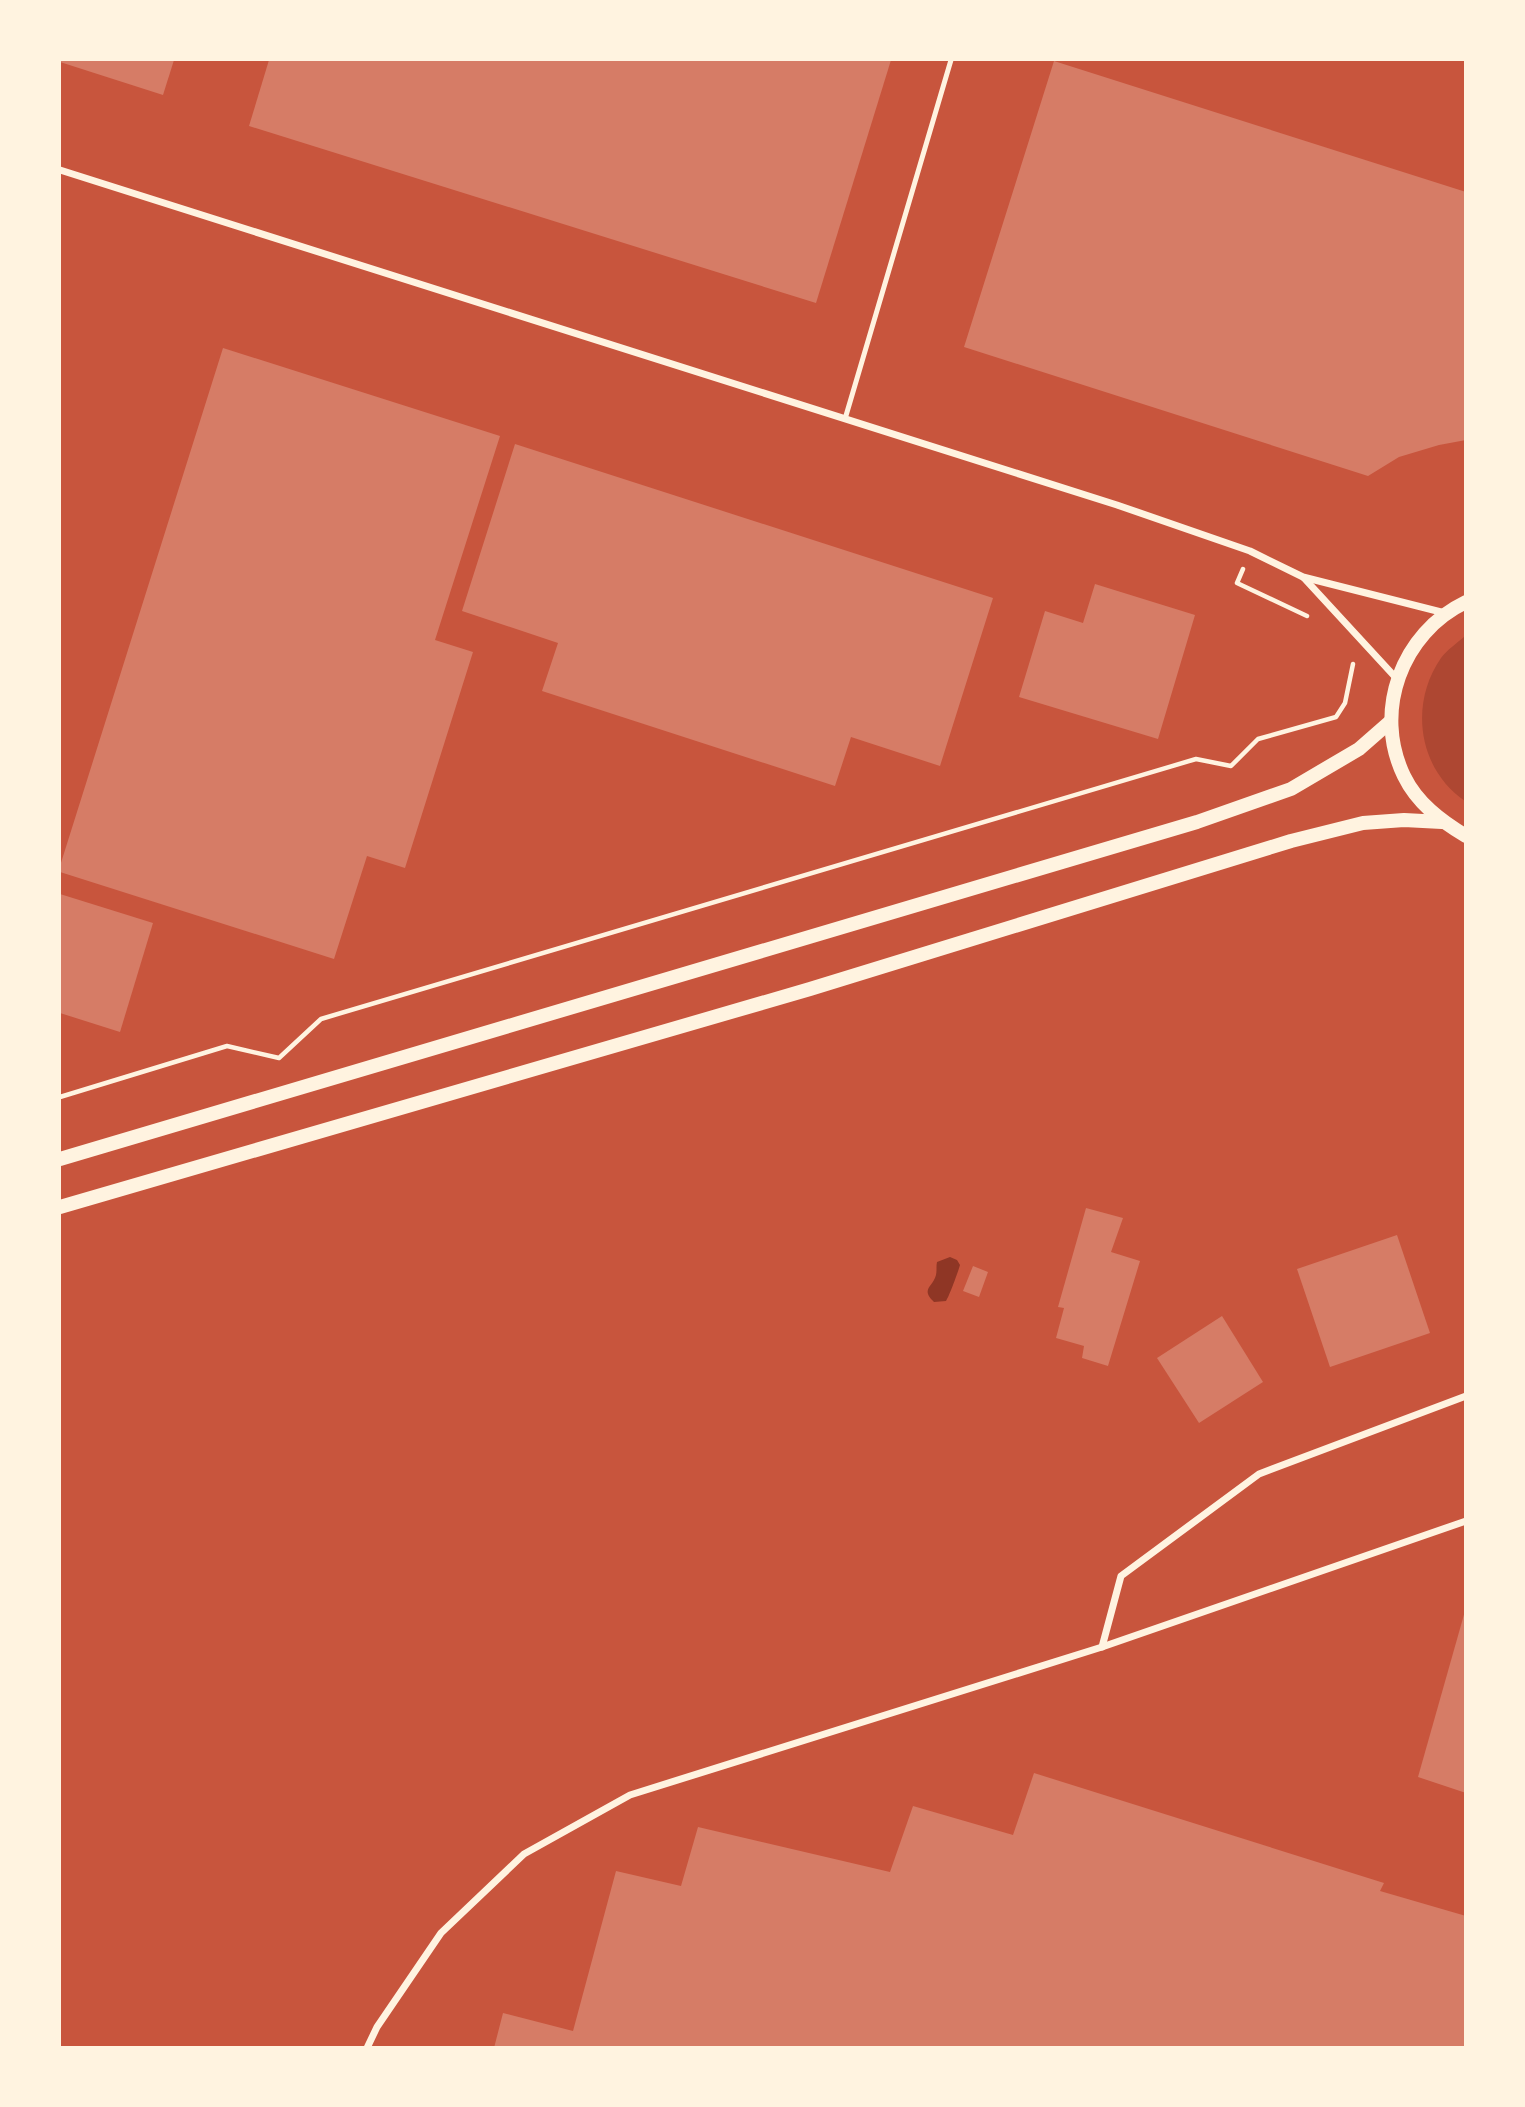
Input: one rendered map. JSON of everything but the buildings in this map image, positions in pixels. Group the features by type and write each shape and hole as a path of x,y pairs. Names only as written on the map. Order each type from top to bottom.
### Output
{"main road":[{"path":"1465,602 1445,614 1416,643 1397,679 1391,722 1395,750 1405,778 1421,802 1442,822 1465,836"},
{"path":"60,1159 1197,822 1291,789 1359,748 1391,722"},
{"path":"60,1207 810,989 1291,841 1363,823 1404,820 1442,822"}],"street":[{"path":"60,170 1117,505 1250,551 1303,577 1445,614"},
{"path":"1303,577 1397,679"},
{"path":"1102,1647 1121,1576 1259,1474 1465,1396"},
{"path":"367,2048 377,2027 441,1933 524,1854 630,1795 1102,1647 1465,1521"}],"lane":[{"path":"845,419 951,60"}],"path":[{"path":"1250,551 1237,583 1311,618"},
{"path":"60,1097 226,1046 279,1058 321,1018 1196,759 1231,766 1258,739 1336,717 1345,703 1353,661"}],"shaded area":[{"path":"1465,636 1465,801 1449,788 1428,754 1422,715 1431,676 1443,655"},
{"path":"950,1257 960,1265 946,1301 934,1302 928,1291 936,1275 937,1262"}]}
